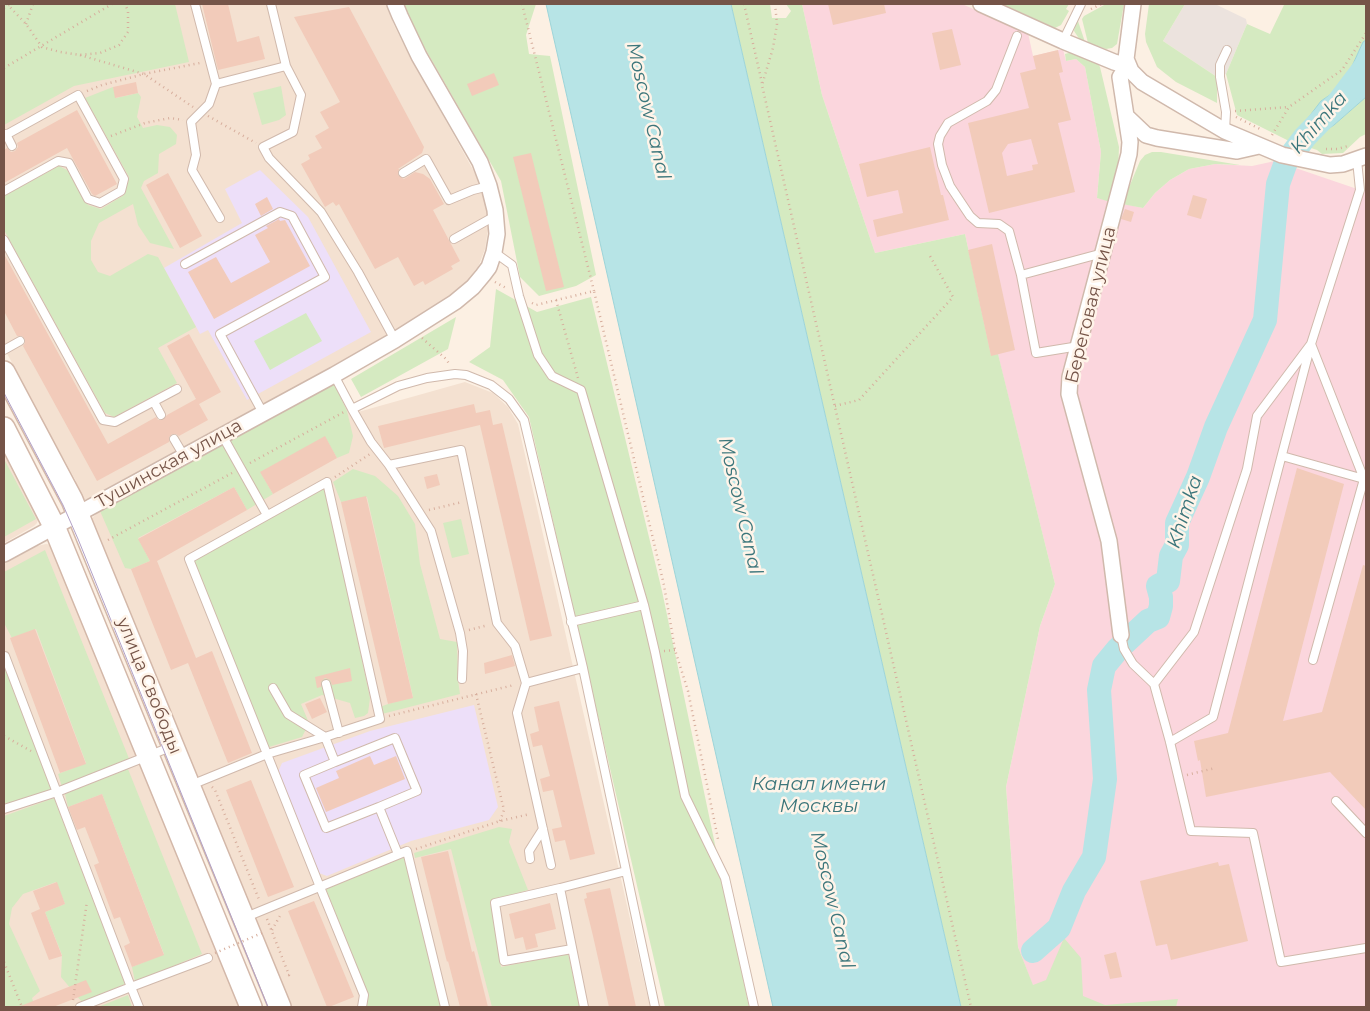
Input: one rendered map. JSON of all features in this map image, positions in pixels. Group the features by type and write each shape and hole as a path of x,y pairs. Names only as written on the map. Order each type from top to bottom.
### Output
{"main road":[{"name":"улица Свободы","path":"4,372 64,483 173,746 197,783 244,918 280,1007"},
{"name":"улица Свободы","path":"4,428 54,526 251,1007"}],"street":[{"name":"Тушинская улица","path":"4,554 395,340 455,302 473,287 489,267 497,234 489,186 480,162 419,56 395,4"},
{"path":"981,4 1063,41 1128,66 1142,82 1154,90 1225,131 1259,146 1282,155 1330,165 1343,164 1362,158"},
{"name":"Береговая улица","path":"1122,642 1109,541 1069,394 1070,377 1128,159 1130,142 1120,77 1128,66 1126,53 1133,4"},
{"path":"1154,90 1137,90 1125,110 1146,136 1238,151 1259,146"},
{"path":"1128,159 1145,142 1157,138"}],"lane":[{"path":"195,4 216,84 209,104 192,122 196,155 192,170 220,218"},
{"path":"272,4 286,66 301,95 293,132 263,148 269,158 321,212 358,272 395,340"},
{"path":"1063,41 1081,4"},
{"path":"1017,36 996,90 986,101 948,122 938,144 942,165 950,186 970,216 978,222 999,224 1009,231 1021,275 1036,353 1079,346"},
{"path":"1225,131 1226,112 1220,77 1220,65 1227,50"},
{"path":"216,84 286,66"},
{"path":"4,191 28,174 58,161 69,163 88,200 100,203 121,191 124,178 78,94 5,135 12,146"},
{"path":"1170,742 1213,717 1311,344 1360,190 1362,158"},
{"path":"402,173 426,159 449,200 473,190 489,186"},
{"path":"185,264 280,212 292,216 325,277 220,334 262,413"},
{"path":"454,239 495,216"},
{"path":"4,240 47,326 103,420 115,422 177,389"},
{"path":"494,252 512,265 519,296 538,355 552,376 581,390 644,605 684,796 725,878 754,1007"},
{"path":"1021,275 1103,253"},
{"path":"4,350 20,341"},
{"path":"1311,344 1364,479 1313,660"},
{"path":"1154,684 1194,632 1247,469 1257,416 1311,344"},
{"path":"352,409 398,386 426,378 455,374 466,375 491,385 509,399 524,420 583,668 655,1007"},
{"path":"334,375 371,442 389,465 431,531 460,633 463,651 462,679"},
{"path":"154,402 161,415"},
{"path":"222,435 267,516"},
{"path":"174,439 184,456"},
{"path":"389,465 461,450 497,623 515,646 526,683 517,713 551,864"},
{"path":"1282,456 1364,479"},
{"path":"197,783 267,754 325,738 380,719 327,482 189,559 267,754 320,887 364,995 362,1007"},
{"path":"571,622 644,605"},
{"path":"1122,642 1134,664 1154,684 1191,831 1253,833 1281,962 1366,948"},
{"path":"4,656 58,792 139,1007"},
{"path":"526,683 583,668"},
{"path":"326,684 338,733"},
{"path":"273,688 288,714 325,738 335,762"},
{"path":"395,738 417,791 379,807 326,828 304,775 395,738"},
{"path":"4,809 58,792 173,746"},
{"path":"1336,801 1366,833"},
{"path":"379,807 398,854"},
{"path":"530,859 529,851 543,829"},
{"path":"244,918 407,851 445,1007"},
{"path":"572,949 504,961 495,903 626,872"},
{"path":"560,888 584,1007"},
{"path":"80,1007 212,955"}],"path":[{"path":"4,8 8,4 42,46 144,74 201,112 263,148"},
{"path":"26,24 33,4"},
{"path":"4,68 112,4"},
{"path":"80,55 100,53 119,46 128,32 128,11 125,4"},
{"path":"522,4 594,291 664,585 675,650 688,691 718,839"},
{"path":"744,4 971,1007"},
{"path":"762,85 777,24 775,4"},
{"path":"1272,135 1289,107 1342,70 1366,33"},
{"path":"92,89 144,74 210,61"},
{"path":"1226,112 1289,107"},
{"path":"1226,112 1264,131"},
{"path":"109,136 145,123 170,118 192,122"},
{"path":"1320,148 1337,149 1352,145"},
{"path":"835,406 859,400 953,297 930,256"},
{"path":"483,275 536,305 594,291"},
{"path":"556,300 581,390"},
{"path":"415,327 421,336 446,359 455,374"},
{"path":"105,534 108,540 352,409"},
{"path":"344,471 363,458"},
{"path":"420,512 471,500"},
{"path":"468,631 482,627"},
{"path":"380,719 526,683"},
{"path":"476,694 504,810 500,821"},
{"path":"4,736 44,758"},
{"path":"1178,778 1215,768"},
{"path":"197,783 215,790 262,906"},
{"path":"407,851 500,821 523,816"},
{"path":"72,1007 90,878"},
{"path":"265,914 289,974 281,978"},
{"path":"212,955 262,933"},
{"path":"4,962 22,1007"}],"shaded area":[{"path":"4,4 386,4 406,49 477,177 487,209 488,229 485,249 479,265 457,293 374,345 88,499 82,500 75,483 76,481 38,413 34,415 30,408 35,405 4,348"},
{"path":"802,4 962,4 1028,33 1033,56 1063,49 1066,61 1076,59 1085,67 1101,152 1097,198 1143,208 1155,193 1170,180 1189,169 1215,164 1252,166 1275,161 1366,192 1366,1007 1041,1007 1018,947 1006,787 1040,626 1055,584 998,355 991,356 965,234 875,253 822,95"},
{"path":"1185,4 1215,4 1246,19 1247,24 1226,74 1217,77 1163,41"},
{"path":"260,170 308,217 371,332 247,400 208,330 200,334 164,268 242,223 225,189"},
{"path":"465,382 493,393 508,407 518,424 650,1007 289,1007 91,522 97,513 334,383 351,414"},
{"path":"4,448 39,516 34,526 4,543"},
{"path":"52,545 242,1007 4,1007 4,564 37,546"},
{"path":"474,705 498,807 489,820 411,841 327,876 319,873 278,772 282,763 370,731"}],"green space":[{"path":"4,4 175,4 189,62 74,86 4,125"},
{"path":"404,4 536,4 526,35 529,54 550,56 596,275 576,286 539,296 520,277 501,181 415,31"},
{"path":"731,4 770,4 772,18 786,18 791,11 786,4 802,4 822,95 875,253 965,234 991,355 998,354 1055,584 1040,626 1006,787 1018,947 1033,985 1046,980 1064,938 1081,958 1083,996 1105,1005 1178,999 1176,1007 961,1007"},
{"path":"1002,4 1069,4 1066,9 1069,11 1061,25 1055,28"},
{"path":"1106,4 1124,4 1117,44 1112,48 1106,49 1088,43 1082,19"},
{"path":"1149,4 1185,4 1163,41 1217,77 1217,103 1176,82 1157,67 1146,42 1145,34"},
{"path":"1282,4 1366,4 1366,40 1363,42 1343,86 1321,101 1299,134 1311,140 1334,125 1366,97 1366,134 1360,137 1343,153 1322,154 1317,150 1287,140 1237,115 1226,74 1247,24 1270,34 1284,5"},
{"path":"1078,21 1085,42 1080,40 1074,31 1075,24"},
{"path":"1076,51 1096,61 1100,67 1119,147 1118,173 1110,202 1097,198 1101,152 1085,67 1076,59 1066,61 1065,54"},
{"path":"281,86 286,115 279,120 262,125 253,93"},
{"path":"113,87 116,98 138,93 141,97 137,117 143,128 157,125 170,127 177,135 176,144 159,154 158,173 144,181 141,188 174,249 150,243 138,225 133,204 99,223 91,241 91,260 98,272 110,276 148,254 158,257 196,327 158,348 177,383 114,417 105,413 4,230 4,196 59,166 67,170 88,205 101,209 124,195 129,177 85,98"},
{"path":"1152,152 1240,165 1215,164 1189,169 1170,180 1155,193 1143,208 1122,204 1140,161 1145,155"},
{"path":"496,289 537,312 591,297 662,591 749,1007 665,1007 529,417 503,380 469,362 490,347"},
{"path":"306,313 322,341 270,370 254,341"},
{"path":"456,317 448,349 361,397 351,379"},
{"path":"334,383 347,411 353,436 349,453 337,458 325,437 261,473 273,494 247,510 234,487 138,538 150,561 131,569 125,568 100,511"},
{"path":"4,459 36,519 4,537"},
{"path":"353,469 375,476 398,496 415,524 420,564 440,639 457,642 460,694 382,714 380,707 413,697 367,497 341,502 333,482"},
{"path":"325,487 370,698 368,713 355,718 350,703 322,695 301,704 309,723 302,737 269,747 194,561"},
{"path":"461,519 469,554 452,558 443,523"},
{"path":"45,550 130,761 62,787 58,774 86,763 36,629 12,638 4,623 4,572"},
{"path":"4,663 54,790 4,804"},
{"path":"128,769 202,954 135,982 132,967 164,954 102,794 68,807 65,794"},
{"path":"54,798 125,984 82,1002 61,977 62,955 45,912 65,904 56,882 23,894 12,908 9,924 40,991 32,998 35,1007 4,1007 4,816"},
{"path":"499,827 512,829 509,842 528,890 490,901 501,967 568,954 580,1007 492,1007 451,849 415,858 414,853"},
{"path":"405,857 441,1007 367,1007 368,995 326,889"},
{"path":"128,995 132,1007 98,1007"}],"water":[{"name":"Канал имени Москвы","path":"546,4 731,4 961,1007 773,1007"},
{"path":"1366,40 1366,97 1334,125 1311,140 1299,134 1302,126 1321,101 1343,86 1363,42"}],"building":[{"path":"202,4 228,4 237,42 259,36 265,59 218,70"},
{"path":"828,4 884,4 886,13 833,25"},
{"path":"349,7 424,147 422,153 398,169 398,175 404,179 415,172 423,174 430,179 444,204 433,210 460,261 451,266 453,269 425,285 423,281 414,286 398,257 375,269 339,204 336,206 333,202 325,207 301,164 310,159 308,155 322,148 315,136 329,128 320,112 340,102 294,17"},
{"path":"952,29 961,65 940,70 932,33"},
{"path":"1058,50 1063,72 1059,73 1071,120 1058,123 1075,192 989,213 968,123 1029,108 1020,73 1036,69 1033,56","holes":["1031,139 1038,164 1032,165 1033,170 1007,176 1002,153 1008,144"]},
{"path":"494,73 499,85 472,96 467,84"},
{"path":"136,82 138,93 115,98 113,87"},
{"path":"77,110 117,184 95,196 92,194 67,148 4,183 4,150 7,148 11,152 15,151 18,147 17,143"},
{"path":"930,147 949,220 877,237 873,220 903,213 898,190 867,197 859,164"},
{"path":"531,153 564,287 546,291 513,157"},
{"path":"168,173 202,236 180,248 146,185"},
{"path":"1193,195 1207,199 1201,219 1187,215"},
{"path":"267,197 273,209 261,216 255,204"},
{"path":"1125,209 1134,212 1131,222 1121,219"},
{"path":"279,219 280,221 285,220 310,266 214,319 188,272 216,257 231,283 270,262 255,235"},
{"path":"992,244 1015,350 991,356 968,250"},
{"path":"4,254 108,444 156,417 158,420 163,420 167,415 196,399 167,346 189,334 221,392 199,404 208,420 179,436 172,434 169,437 169,442 97,481 23,346 25,339 22,336 17,336 4,311"},
{"path":"474,404 476,413 490,410 493,425 502,423 552,636 530,641 480,425 384,448 378,426"},
{"path":"325,436 337,458 273,494 260,472"},
{"path":"1297,468 1344,484 1283,721 1322,712 1363,565 1366,566 1366,810 1330,772 1206,797 1200,760 1198,761 1194,741 1228,733"},
{"path":"437,474 440,485 427,489 424,477"},
{"path":"234,487 247,510 157,561 196,658 212,651 252,753 228,763 188,663 171,670 131,569 150,561 138,539"},
{"path":"366,496 413,698 388,704 341,502"},
{"path":"35,629 86,764 60,773 10,638"},
{"path":"512,655 515,666 485,674 484,663"},
{"path":"350,668 352,681 332,685 330,680 325,678 321,682 321,687 317,688 315,677"},
{"path":"320,698 327,712 312,719 305,704"},
{"path":"559,701 595,854 570,860 565,840 555,842 552,829 562,827 553,790 543,792 540,779 550,776 542,745 533,747 530,734 539,731 534,707"},
{"path":"370,756 374,765 396,756 405,779 326,812 316,788 339,778 336,771"},
{"path":"251,780 294,887 268,897 226,790"},
{"path":"102,794 164,955 132,967 124,946 130,943 120,917 114,919 94,865 99,863 85,827 77,830 68,807"},
{"path":"448,851 472,952 474,951 488,1007 460,1007 447,962 421,857"},
{"path":"1218,862 1219,866 1229,864 1248,941 1171,960 1167,944 1156,946 1140,881"},
{"path":"57,882 65,904 45,912 62,956 49,960 31,913 40,909 33,891"},
{"path":"610,888 636,1007 609,1007 584,899 587,898 586,893"},
{"path":"314,901 354,997 329,1007 327,1007 288,911"},
{"path":"550,903 556,929 535,934 538,947 526,950 523,937 515,939 509,914"},
{"path":"1116,952 1122,977 1110,979 1104,955"},
{"path":"86,980 92,992 53,1007 18,1007"}],"waterway":[{"name":"Khimka","path":"1033,951 1059,928 1074,891 1094,857 1105,779 1099,690 1104,666 1118,649 1148,621 1158,617 1161,606 1158,586 1168,581 1171,556 1177,545 1177,523 1198,477 1216,427 1265,320 1278,184 1286,162 1305,137 1338,103 1366,66"}],"tram line":[{"path":"4,393 63,505 78,539 268,1007"}],"water label":[{"name":"Moscow Canal","path":"648,111"},
{"name":"Moscow Canal","path":"740,506"},
{"name":"Moscow Canal","path":"832,900"}]}
